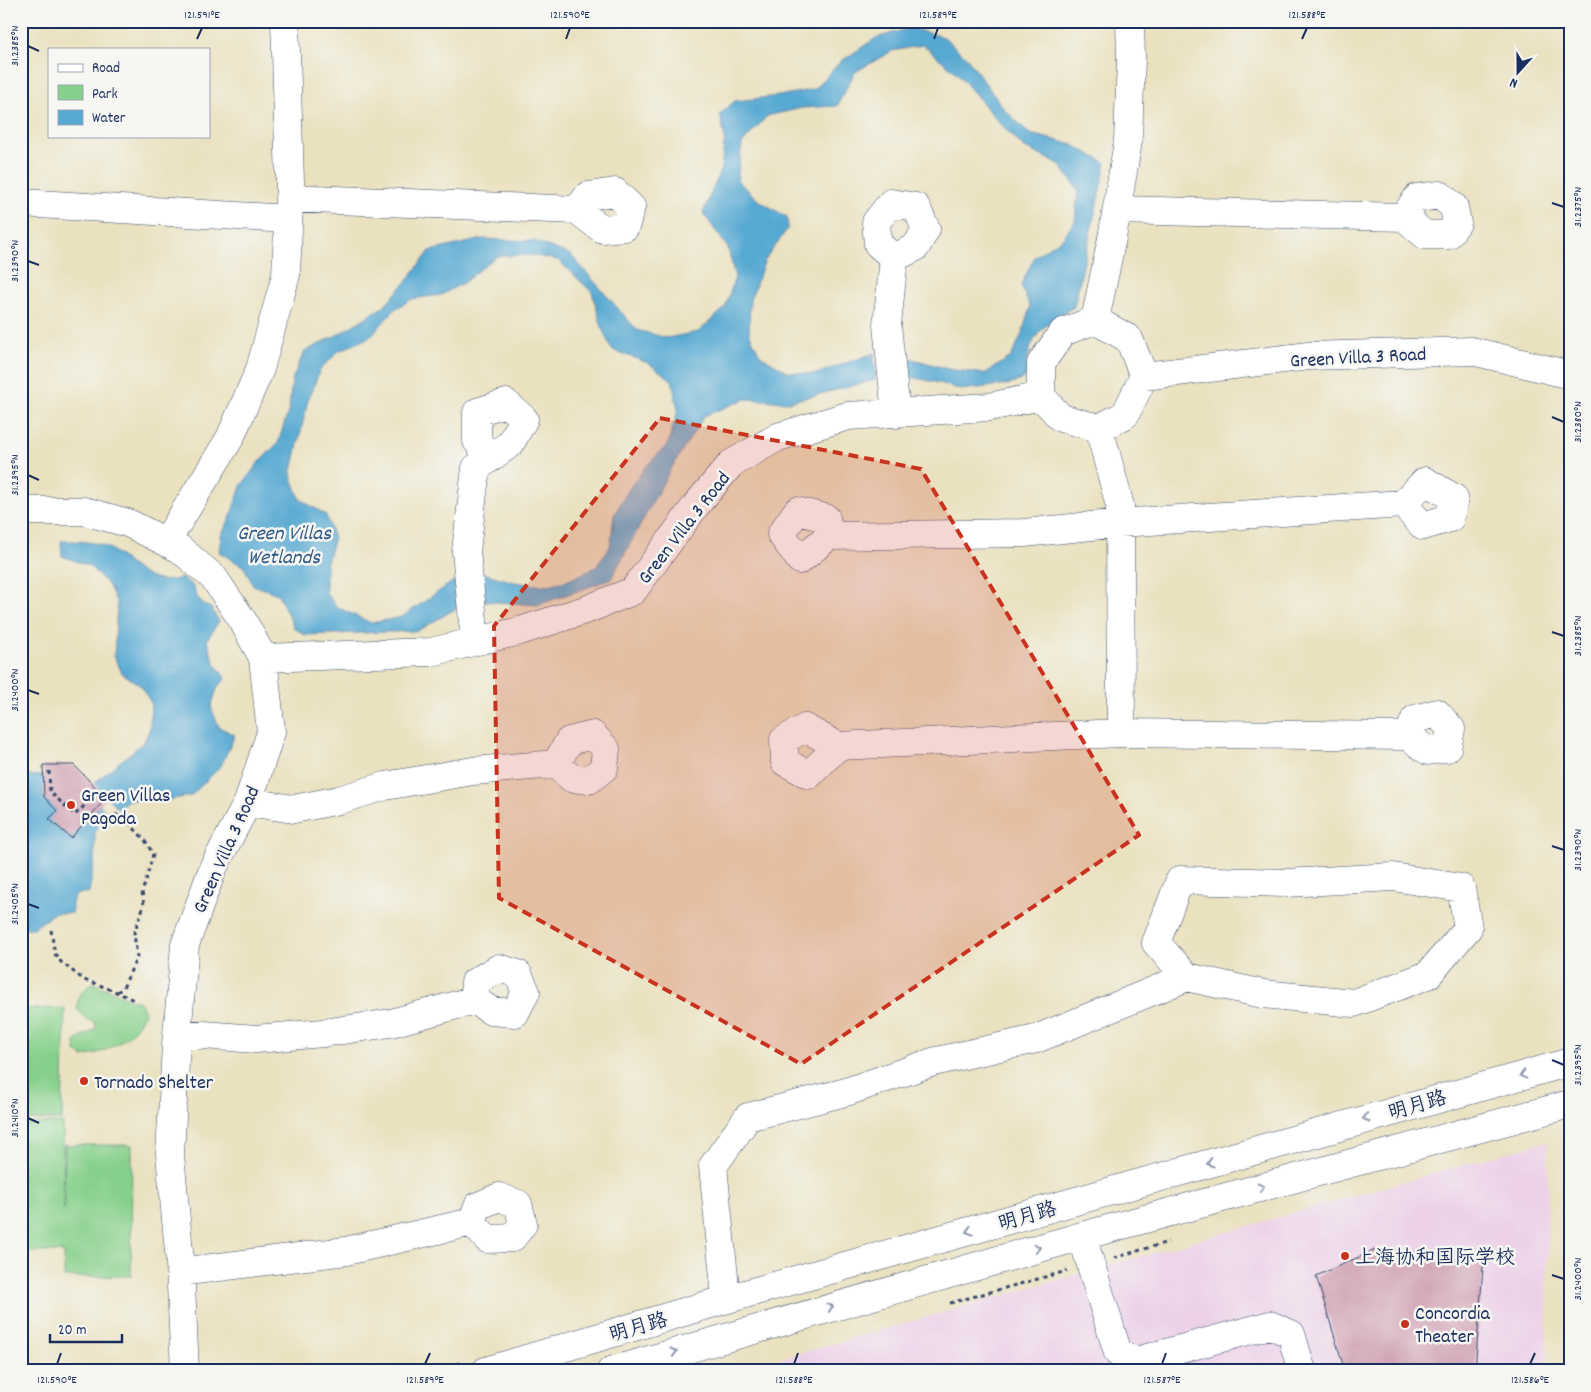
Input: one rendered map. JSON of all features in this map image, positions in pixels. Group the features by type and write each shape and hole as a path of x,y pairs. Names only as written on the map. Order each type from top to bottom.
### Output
{"street":[{"path":"166,542 230,438 260,369 286,275 289,209 285,21"},
{"path":"1095,320 1117,210 1128,141 1131,58 1130,21"},
{"path":"21,203 289,209 577,210"},
{"path":"1117,210 1404,217"},
{"path":"894,258 887,325 896,414"},
{"path":"1095,320 1129,339 1144,376 1125,415 1099,428 1062,418 1041,396 1041,363 1064,332 1095,320"},
{"name":"Green Villa 3 Road","path":"1144,376 1309,356 1472,351 1570,375"},
{"name":"Green Villa 3 Road","path":"263,658 431,652 571,615 633,592 697,504 731,464 778,437 848,416 989,408 1041,396"},
{"path":"1099,428 1120,506 1121,733"},
{"path":"475,641 466,551 476,468 491,458"},
{"path":"829,536 1024,533 1120,522 1403,504"},
{"name":"Green Villa 3 Road","path":"21,510 84,511 128,523 180,549 214,578 243,621 263,658 272,732 248,802 213,868 185,945 177,1033 170,1154 180,1272 185,1371"},
{"path":"838,746 1121,733 1408,736"},
{"path":"248,802 294,809 339,800 385,786 473,771 556,764"},
{"path":"724,1300 725,1287 713,1166 748,1117 846,1092 933,1062 1036,1039 1187,977 1263,994 1354,1004 1428,975 1468,928 1462,888 1393,877 1286,883 1180,880 1156,943 1187,977"},
{"path":"177,1033 256,1039 324,1032 391,1023 475,1000"},
{"name":"明月路","path":"486,1371 724,1300 1570,1062"},
{"name":"明月路","path":"611,1371 1082,1236 1570,1104"},
{"path":"180,1272 346,1251 472,1222"},
{"path":"1082,1236 1118,1353 1137,1366 1270,1326 1291,1334 1302,1371"}],"path":[{"path":"49,771 50,792 74,815 95,795"},
{"path":"114,814 128,821 145,840 153,854 148,877 142,892 144,905 134,933 137,957 123,988 117,992"},
{"path":"51,930 55,954 61,962 84,980 134,1000"}],"highlighted area":[{"path":"660,418 921,469 1139,835 801,1064 499,898 494,626"}],"shaded area":[{"name":"上海协和国际学校","path":"1548,1141 1547,1371 737,1371"}],"green space":[{"path":"93,983 140,1002 145,1011 135,1028 121,1042 103,1051 84,1057 76,1052 75,1042 95,1030 96,1023 86,1019 77,1009 81,993"},
{"path":"65,1008 62,1120 21,1120 21,1009"},
{"path":"63,1123 64,1209 65,1145 132,1145 131,1276 64,1277 64,1252 21,1252 21,1124"}],"water":[{"name":"Green Villas Wetlands","path":"910,28 944,37 968,59 1004,109 1030,134 1071,144 1106,163 1074,307 1053,320 1038,334 1029,352 1026,377 1012,384 961,390 940,383 905,376 903,356 948,369 984,374 1011,357 1022,334 1030,307 1021,285 1035,256 1062,239 1075,221 1078,190 1059,164 1023,147 996,119 958,74 923,45 892,51 855,72 837,106 802,108 767,116 742,144 737,180 758,200 787,217 788,228 765,260 750,300 749,333 760,355 788,372 816,374 874,353 876,380 788,402 746,399 704,416 669,472 611,579 538,605 484,601 480,572 514,582 544,586 569,580 596,567 610,547 614,515 629,489 646,466 668,444 678,410 672,380 648,363 612,350 603,331 592,292 558,260 531,255 497,256 463,283 441,295 412,299 395,309 370,337 339,351 320,370 308,400 291,475 300,499 326,515 334,538 326,565 326,593 337,607 371,623 402,617 455,580 459,607 417,631 305,635 294,628 278,594 253,585 244,567 219,552 221,536 231,516 241,486 259,462 278,443 289,409 292,380 304,352 337,335 383,307 430,251 483,239 534,241 571,255 637,330 667,338 698,332 725,308 735,277 728,248 703,213 721,168 725,138 720,114 735,101 779,96 815,89 840,62 876,38"},
{"path":"61,541 91,542 107,547 141,573 155,579 172,580 182,578 193,586 197,597 204,605 211,608 219,621 207,640 215,664 226,679 218,686 211,707 219,727 235,735 221,766 191,796 167,800 128,800 118,809 94,783 144,742 150,728 151,703 141,686 122,673 114,656 117,603 109,586 89,566 62,556"},
{"path":"25,775 44,776 44,797 57,811 50,819 70,838 92,814 95,801 108,813 100,822 95,833 94,862 89,893 74,897 72,913 54,913 34,928 21,929 21,898 26,891 21,887 21,882 26,877 21,871 21,865 25,862 21,858 21,851 25,847 21,842 21,780"}],"building":[{"name":"Green Villas Pagoda","path":"43,765 74,765 106,798 71,838 49,819 57,811 44,797"},
{"name":"Concordia Theater","path":"1375,1250 1484,1254 1475,1371 1345,1371 1316,1276"}],"place":[{"name":"Green Villas Pagoda","path":"71,805"},
{"name":"Tornado Shelter","path":"84,1081"},
{"name":"上海协和国际学校","path":"1345,1256"},
{"name":"Concordia Theater","path":"1405,1324"}]}
